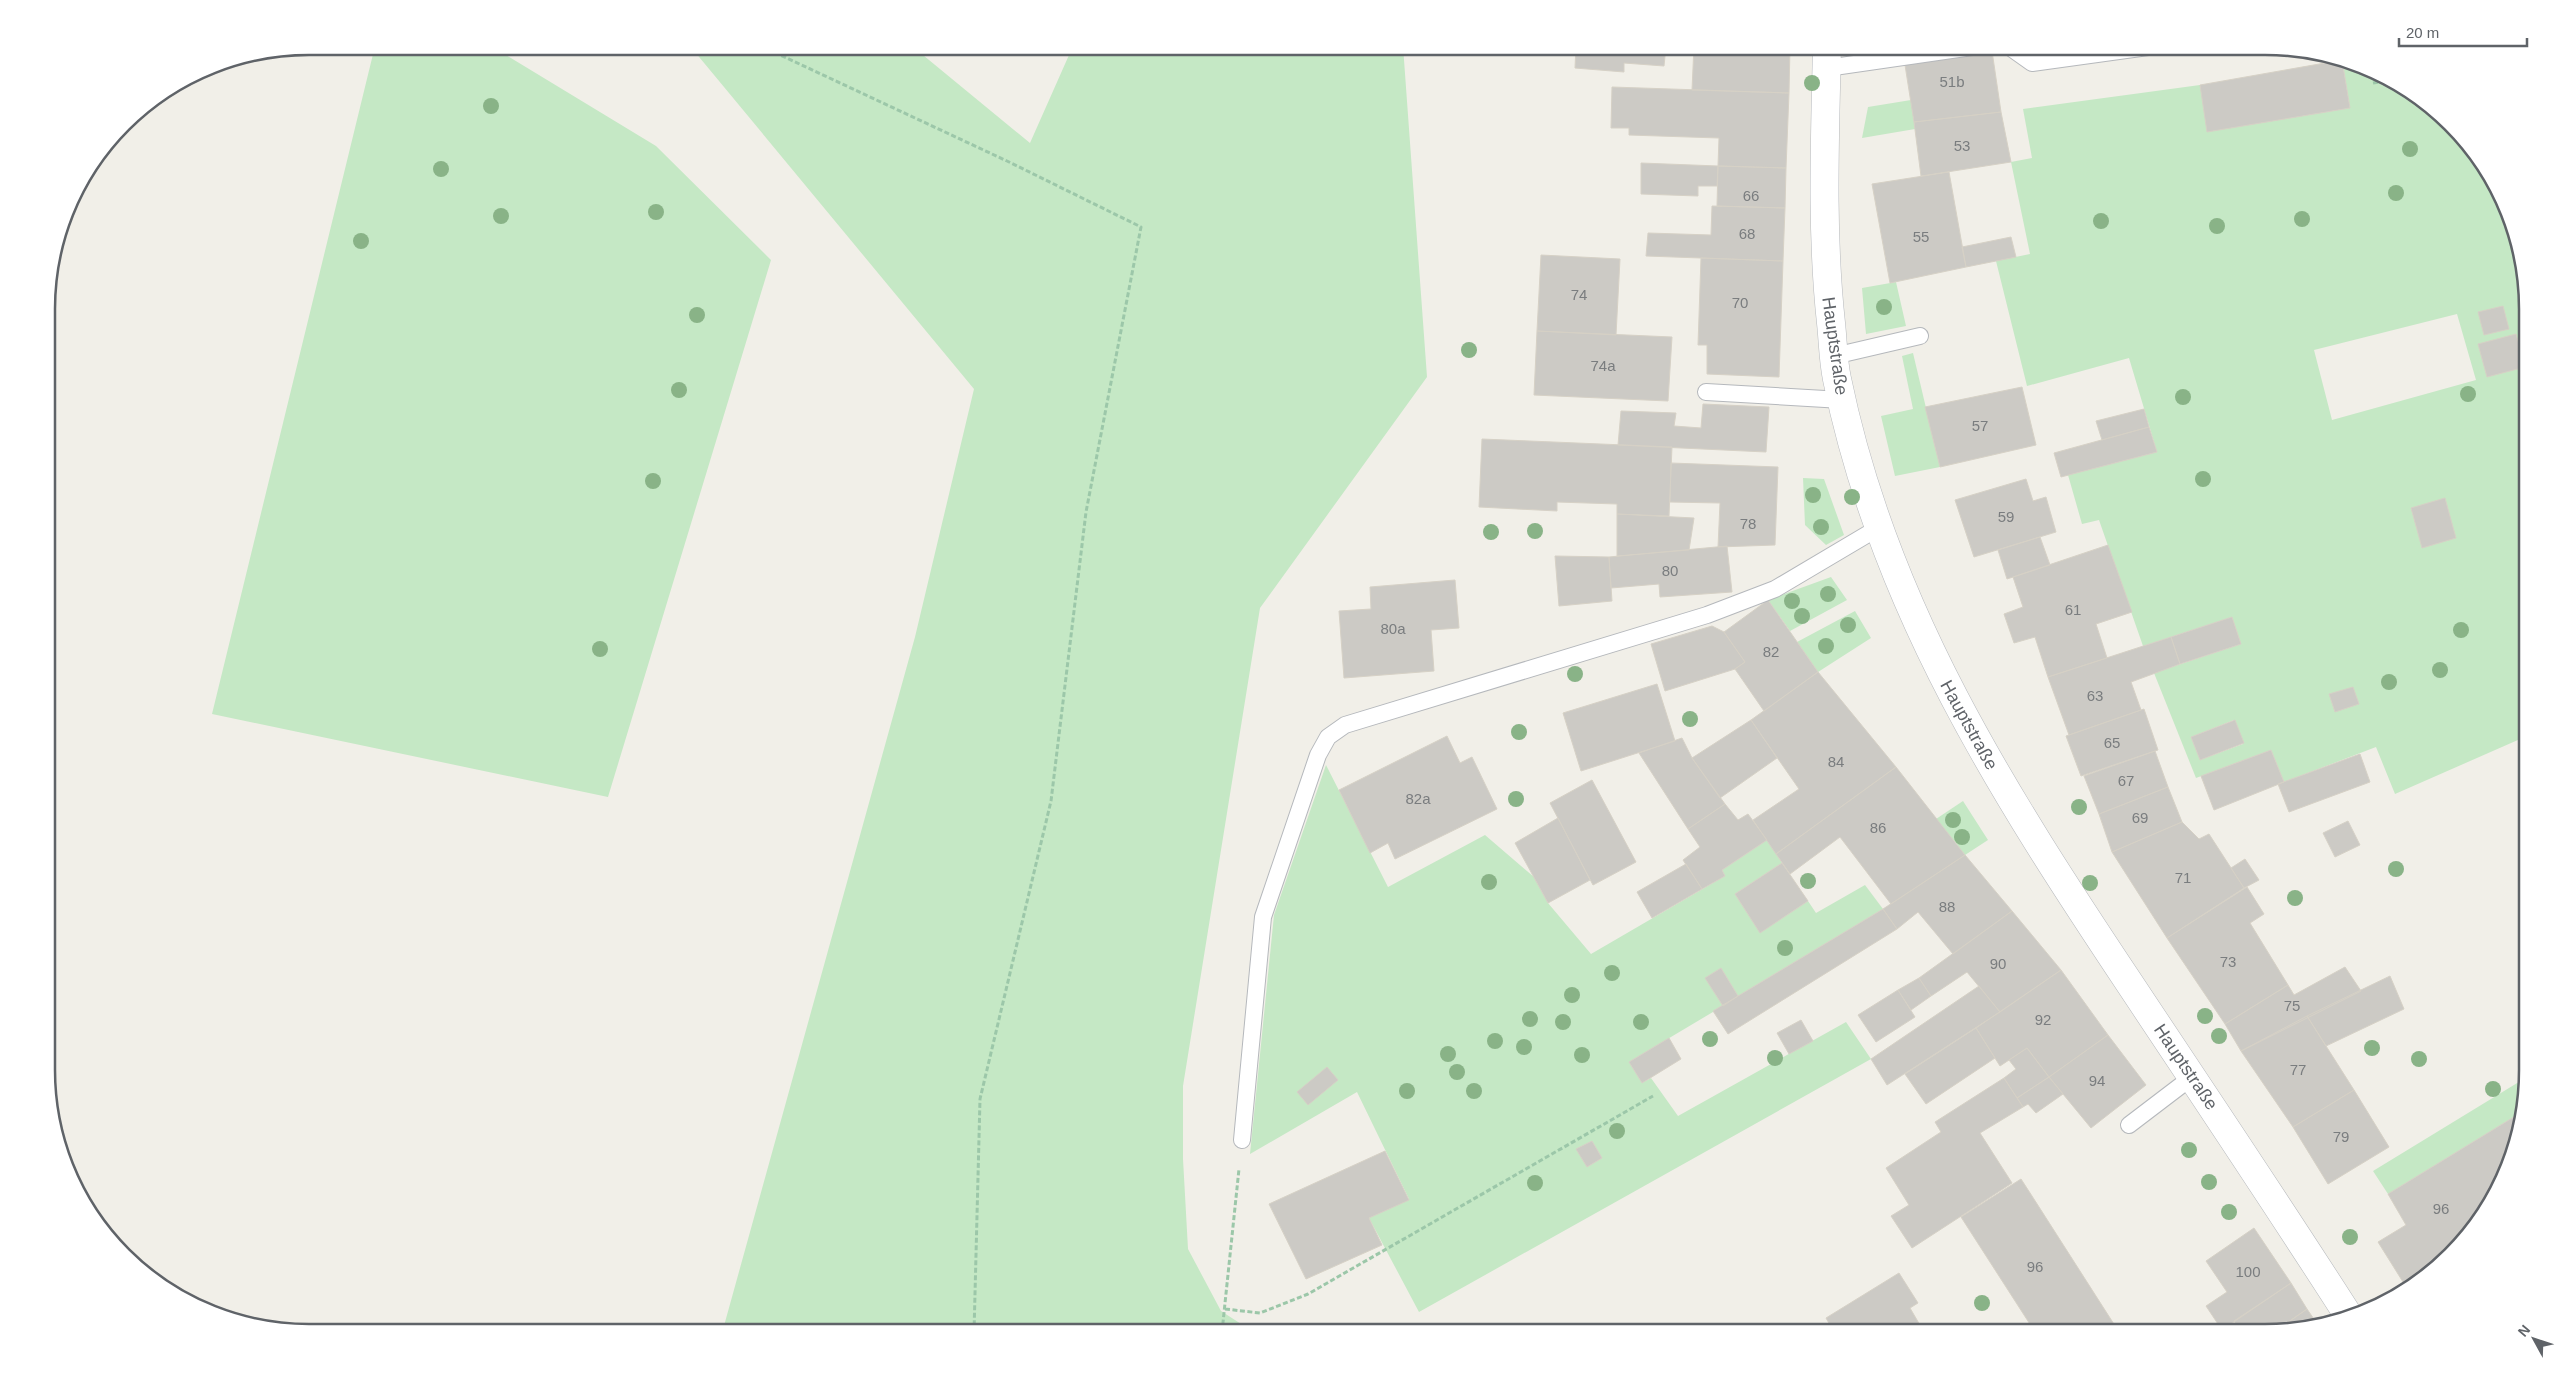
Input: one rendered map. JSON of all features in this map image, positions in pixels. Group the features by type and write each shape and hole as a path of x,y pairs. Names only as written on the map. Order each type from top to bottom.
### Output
{"street":[{"name":"Hauptstraße","path":"1827,57 1826,279 1834,356 1856,459 1878,528 1916,623 1945,683 1995,772 2058,876 2346,1311"}],"lane":[{"path":"1827,57 1855,55"},
{"path":"2021,55 2032,63 2090,55"},
{"path":"1834,356 1920,336"},
{"path":"1706,392 1842,400"},
{"path":"1242,1140 1264,917 1318,755 1328,737 1345,725 1707,615 1775,589 1878,528"},
{"path":"2128,1126 2192,1077"}],"path":[{"path":"780,55 1007,161 1141,228 1086,512 1051,801 980,1099 974,1324"},
{"path":"2373,84 2380,82"},
{"path":"1225,1310 1260,1312 1308,1294 1653,1096"},
{"path":"1223,1324 1242,1140"}],"green space":[{"path":"373,55 506,55 656,146 771,260 608,797 212,714"},
{"path":"697,55 923,55 1030,143 1069,55 1404,55 1427,377 1260,608 1183,1086 1183,1159 1188,1249 1221,1311 1241,1324 724,1324 915,637 974,389"},
{"path":"2343,67 2347,68 2392,89 2420,107 2445,129 2467,154 2485,182 2506,227 2517,276 2519,309 2519,740 2395,794 2376,747 2284,782 2271,750 2196,778 2154,673 2241,644 2232,617 2143,646 2099,520 2082,524 2068,475 2157,452 2129,358 2027,386 1996,261 2030,254 2011,162 2032,158 2023,109 2200,85 2210,131 2350,108","holes":["2457,314 2476,380 2332,420 2314,350","2234,720 2243,744 2200,760 2191,737"]},
{"path":"1911,100 1915,129 1862,138 1868,107"},
{"path":"1896,282 1906,326 1866,334 1862,288"},
{"path":"1913,353 1940,467 1895,476 1881,416 1913,409 1902,356"},
{"path":"1803,478 1824,479 1844,535 1826,545 1805,525"},
{"path":"1831,577 1847,600 1790,631 1768,600"},
{"path":"1855,611 1871,638 1818,672 1797,642"},
{"path":"1326,765 1388,887 1485,835 1534,877 1548,903 1591,954 1725,876 1722,870 1767,840 1782,863 1735,894 1760,932 1808,901 1816,913 1865,885 1883,909 1738,996 1721,968 1706,978 1723,1006 1629,1062 1642,1083 1651,1078 1678,1116 1846,1022 1871,1059 1419,1312 1369,1218 1409,1199 1357,1092 1250,1154 1274,915","holes":["1592,1141 1602,1158 1587,1167 1577,1149"]},
{"path":"1963,801 1988,840 1965,855 1936,819"},
{"path":"2518,1082 2515,1117 2388,1194 2373,1171"}],"building":[{"path":"1576,55 1665,55 1664,66 1624,63 1624,72 1575,68"},
{"path":"1694,55 1790,55 1789,93 1692,90"},
{"path":"1967,55 1993,55 2001,112 1914,122 1905,65"},
{"path":"2326,63 2343,67 2350,108 2207,132 2200,85"},
{"path":"1612,87 1789,93 1786,168 1718,166 1719,138 1629,135 1629,128 1611,128"},
{"path":"2001,112 2011,162 1921,176 1914,122"},
{"path":"1641,163 1718,166 1717,186 1698,186 1698,196 1641,194"},
{"path":"1718,166 1786,168 1785,208 1717,206"},
{"path":"1949,172 1966,267 1890,283 1872,184"},
{"path":"1712,206 1785,208 1783,261 1646,256 1648,233 1711,235"},
{"path":"2011,237 2016,257 1966,267 1962,247"},
{"path":"1541,255 1620,259 1616,335 1537,331"},
{"path":"1701,258 1783,261 1779,377 1707,374 1707,345 1698,345"},
{"path":"2503,306 2509,329 2484,335 2478,312"},
{"path":"1537,331 1672,337 1668,401 1534,395"},
{"path":"2516,334 2519,345 2519,369 2487,377 2478,344"},
{"path":"2022,387 2036,445 1940,467 1925,407"},
{"path":"1703,404 1769,407 1766,452 1618,445 1621,411 1676,413 1674,426 1701,428"},
{"path":"2144,409 2149,427 2102,440 2096,421"},
{"path":"2149,427 2157,452 2061,477 2054,453"},
{"path":"1482,439 1672,447 1669,516 1617,514 1617,504 1557,502 1557,511 1479,507"},
{"path":"1671,463 1778,467 1775,545 1718,547 1720,503 1670,502"},
{"path":"2026,479 2033,501 2046,497 2056,532 1974,557 1955,500"},
{"path":"2445,498 2456,538 2422,548 2411,508"},
{"path":"1617,514 1694,518 1689,550 1617,556"},
{"path":"2040,537 2050,565 2007,579 1998,550"},
{"path":"2108,545 2132,612 2096,624 2107,658 2048,677 2035,637 2014,643 2004,614 2023,607 2013,577"},
{"path":"1727,546 1732,592 1660,597 1659,584 1611,588 1609,557"},
{"path":"1555,556 1609,557 1612,601 1559,606"},
{"path":"1455,580 1459,628 1431,630 1434,671 1344,678 1339,611 1371,609 1370,587"},
{"path":"1768,600 1818,672 1764,711 1735,669 1745,662 1724,632"},
{"path":"2232,617 2241,644 2180,664 2171,637"},
{"path":"1712,626 1724,632 1745,662 1735,669 1665,691 1651,644"},
{"path":"2171,637 2180,664 2131,682 2141,710 2069,735 2048,677"},
{"path":"1818,672 1896,767 1776,854 1753,820 1799,789 1751,720"},
{"path":"1657,684 1675,741 1581,771 1563,713"},
{"path":"2353,687 2359,704 2335,712 2329,694"},
{"path":"2144,709 2158,750 2081,776 2066,736"},
{"path":"1751,720 1777,758 1720,798 1692,758"},
{"path":"2235,720 2244,743 2200,760 2191,737"},
{"path":"1447,736 1460,763 1472,757 1497,809 1395,859 1388,843 1370,853 1339,790"},
{"path":"1682,738 1692,758 1725,804 1688,829 1639,753"},
{"path":"2271,750 2284,782 2214,810 2201,776"},
{"path":"2155,751 2168,787 2099,814 2084,776"},
{"path":"2360,754 2370,782 2289,812 2278,784"},
{"path":"1896,767 1965,855 1891,904 1840,837 1790,874 1776,854"},
{"path":"1592,780 1636,862 1593,885 1550,803"},
{"path":"2168,787 2182,822 2112,852 2099,814"},
{"path":"1725,804 1738,820 1748,814 1767,840 1722,870 1725,876 1702,889 1683,860 1700,847 1688,829"},
{"path":"1558,818 1590,880 1548,903 1515,843"},
{"path":"2348,821 2360,845 2335,857 2323,833"},
{"path":"2182,822 2199,839 2209,834 2244,888 2167,938 2112,852"},
{"path":"1965,855 2012,911 1953,954 1918,912 1897,929 1883,909"},
{"path":"2245,859 2259,880 2244,888 2231,868"},
{"path":"1782,863 1808,901 1760,933 1735,894"},
{"path":"1686,864 1702,889 1652,918 1637,892"},
{"path":"2247,887 2264,914 2250,923 2288,985 2225,1024 2167,938"},
{"path":"1883,909 1897,929 1728,1034 1713,1011"},
{"path":"2012,911 2061,970 2000,1012 1967,972 1931,996 1919,978"},
{"path":"2345,967 2361,991 2241,1051 2225,1024 2288,985 2294,995"},
{"path":"1721,968 1738,996 1723,1006 1705,978"},
{"path":"2061,970 2108,1035 2049,1077 2027,1048 2000,1066 1976,1028"},
{"path":"2390,976 2404,1009 2326,1046 2307,1016"},
{"path":"1919,978 1931,996 1911,1010 1898,990"},
{"path":"1979,986 2000,1012 1887,1085 1871,1059"},
{"path":"1898,990 1915,1017 1876,1042 1858,1015"},
{"path":"2307,1016 2354,1090 2293,1127 2241,1051"},
{"path":"1801,1020 1813,1041 1789,1054 1777,1033"},
{"path":"1976,1028 1995,1058 1926,1104 1905,1074"},
{"path":"2108,1035 2146,1085 2091,1128 2049,1077"},
{"path":"1669,1038 1681,1059 1642,1083 1629,1062"},
{"path":"2027,1048 2049,1077 2017,1098 2004,1078 2016,1069 2009,1060"},
{"path":"1327,1067 1338,1080 1308,1105 1297,1092"},
{"path":"2049,1077 2063,1094 2036,1113 2028,1104 2023,1107 2017,1098"},
{"path":"2004,1078 2023,1107 1980,1133 2012,1183 1912,1248 1891,1216 1909,1205 1886,1168 1941,1132 1935,1122"},
{"path":"2354,1090 2389,1147 2328,1184 2293,1127"},
{"path":"2515,1117 2506,1152 2500,1167 2485,1197 2467,1225 2433,1261 2403,1283 2378,1242 2406,1225 2388,1194"},
{"path":"1592,1141 1602,1158 1587,1167 1576,1149"},
{"path":"1385,1151 1409,1200 1369,1218 1382,1245 1306,1279 1269,1204"},
{"path":"2021,1179 2114,1324 2030,1324 1961,1217"},
{"path":"2254,1228 2291,1283 2231,1324 2218,1324 2206,1306 2227,1292 2206,1261"},
{"path":"1899,1273 1918,1303 1910,1308 1919,1324 1829,1324 1826,1318"},
{"path":"2291,1283 2307,1309 2287,1323 2236,1324 2234,1321"},
{"path":"2307,1309 2314,1319 2298,1322 2287,1323"}]}
